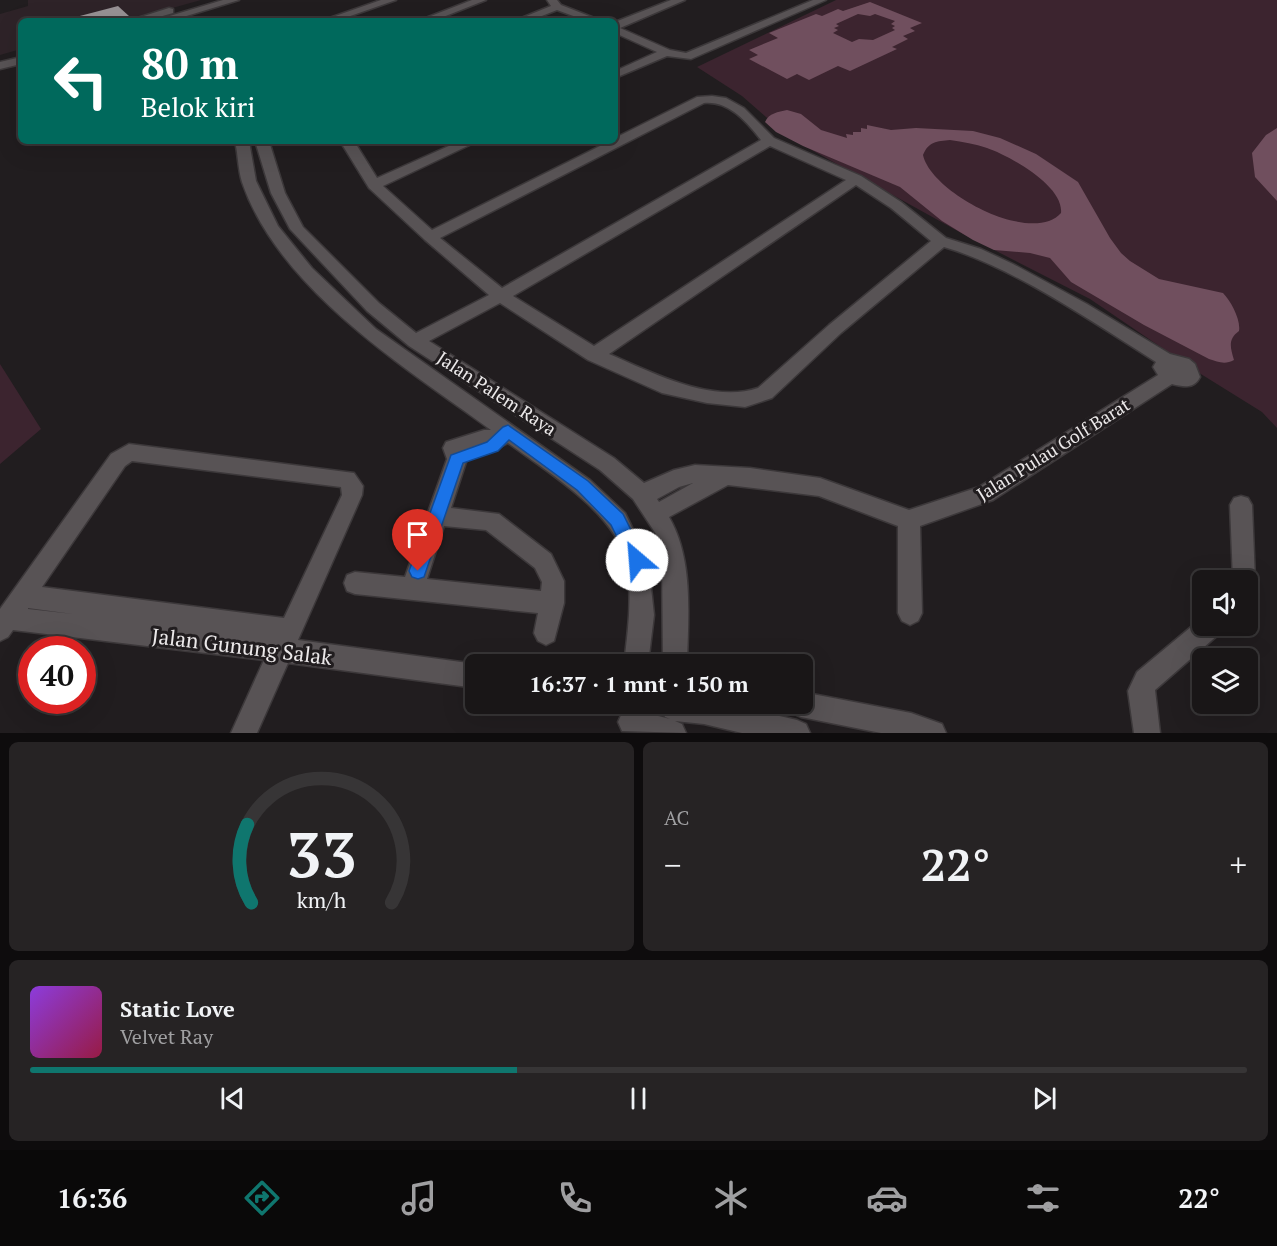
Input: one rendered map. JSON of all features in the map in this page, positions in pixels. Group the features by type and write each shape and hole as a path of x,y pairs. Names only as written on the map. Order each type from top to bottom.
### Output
{"street":[{"path":"145,18 208,0"},
{"path":"169,18 234,0"},
{"path":"335,18 391,0"},
{"path":"431,18 481,0"},
{"path":"618,26 680,0"},
{"path":"618,28 666,52 691,57 821,0"},
{"path":"527,18 566,4 592,18"},
{"path":"618,74 666,52"},
{"path":"0,58 18,54"},
{"path":"0,66 18,61"},
{"path":"349,144 374,185 430,237 501,296 594,355 669,388 707,396 745,400 765,393 941,241 896,205 856,179 769,141 736,107 716,99 701,100 618,142"},
{"path":"415,341 501,296 769,141"},
{"name":"Jalan Palem Raya","path":"243,144 249,180 271,226 306,272 370,333 504,435 583,486 617,520 637,560 642,615 637,654"},
{"name":"Jalan Palem Raya","path":"262,144 278,193 297,229 373,307 415,341 607,464 640,493 666,532 673,556 675,654"},
{"path":"374,185 464,144"},
{"path":"430,237 614,144"},
{"path":"594,355 856,179"},
{"name":"Jalan Pulau Golf Barat","path":"909,520 986,494 1109,414 1169,368 1059,295 966,247 941,241"},
{"path":"412,589 455,454 493,447 528,413"},
{"path":"4,623 118,460 129,452 347,479 353,486 352,495 244,733"},
{"path":"640,493 654,491 678,478 695,474 750,477 820,488 909,520 910,613"},
{"path":"656,514 723,477"},
{"path":"1241,505 1244,570"},
{"path":"436,516 491,521 543,561 553,581 552,603 546,633"},
{"path":"355,583 552,603"},
{"name":"Jalan Gunung Salak","path":"23,596 465,674"},
{"name":"Jalan Gunung Salak","path":"4,623 285,641"},
{"path":"1147,733 1141,691 1146,681 1199,636"},
{"path":"813,707 919,731"},
{"path":"631,719 673,719 704,711 797,733"}],"shaded area":[{"path":"28,0 201,0 137,18 18,18 18,50 0,55 0,14 28,6"},
{"path":"836,0 1277,0 1277,428 1262,412 1196,371 1090,299 963,234 790,138 742,96 697,67"},
{"path":"870,2 922,23 910,28 915,31 903,36 908,39 892,47 897,49 850,71 838,66 809,80 797,74 787,79 749,59 758,55 749,50 778,38 769,33 816,14 822,16 838,9 843,11","holes":["858,14 870,16 875,14 895,21 891,24 895,26 892,28 895,30 873,40 859,39 852,42 833,33 838,30 834,28 839,26 836,24"]},
{"path":"787,110 801,114 821,130 847,138 846,134 853,135 853,132 861,132 861,128 867,129 867,125 891,130 916,128 973,131 1000,138 1036,154 1078,182 1110,238 1130,261 1159,279 1223,293 1237,316 1239,327 1231,344 1234,360 1225,363 1209,359 1144,325 1071,282 1050,258 1030,253 994,250 973,240 942,221 900,187 803,146 776,132 765,122 771,115","holes":["950,140 987,148 1034,173 1054,193 1060,203 1061,213 1047,222 1028,223 984,211 963,199 944,185 930,170 923,155 934,143"]},
{"path":"1277,128 1277,201 1255,177 1252,153 1266,135"},
{"path":"0,364 41,429 0,464"}],"building":[{"path":"118,6 130,17 76,18"}],"route":[{"path":"418,571 457,459 493,447 508,431 583,486 617,520 637,560"}]}
